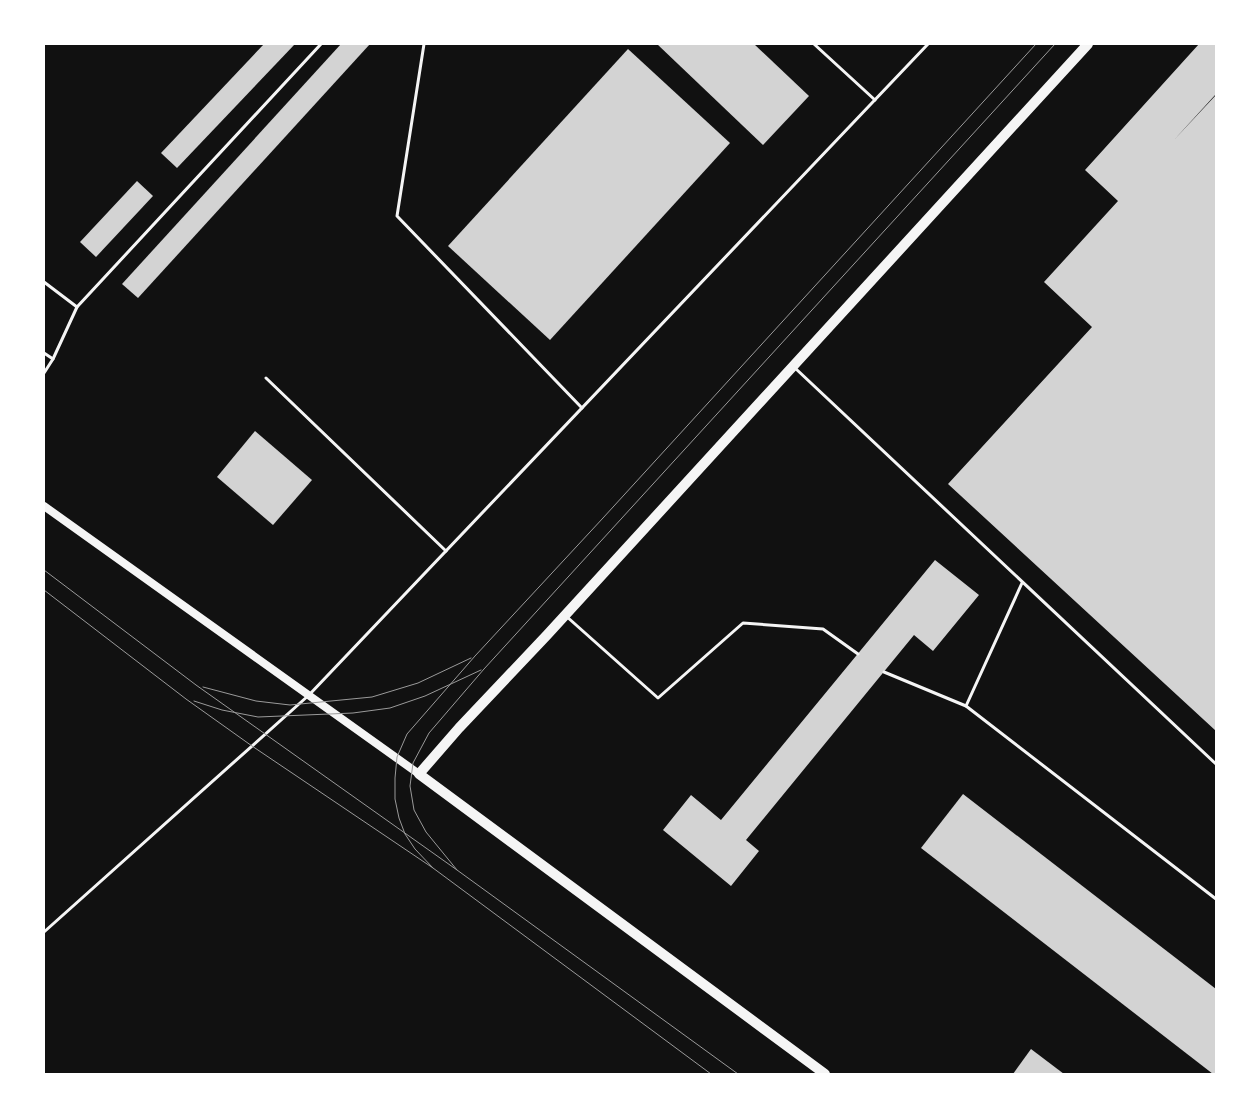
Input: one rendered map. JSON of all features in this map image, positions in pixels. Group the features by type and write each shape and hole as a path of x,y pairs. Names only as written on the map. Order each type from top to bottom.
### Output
{"main road":[{"path":"419,774 459,728 565,615 1088,44"},
{"path":"44,506 419,774 824,1074"}],"lane":[{"path":"44,372 53,359 77,307 321,44"},
{"path":"424,44 397,216 582,408"},
{"path":"814,44 874,100"},
{"path":"44,932 309,695 928,44"},
{"path":"44,282 77,307"},
{"path":"44,353 53,359"},
{"path":"793,366 1216,764"},
{"path":"266,378 446,551"},
{"path":"966,706 1022,583"},
{"path":"565,615 658,698 743,623 823,629 858,654"},
{"path":"884,672 966,706 1216,899"}],"building":[{"path":"264,44 295,44 177,168 161,153"},
{"path":"341,44 370,44 138,298 122,284"},
{"path":"657,44 754,44 809,96 763,145"},
{"path":"1199,44 1216,44 1216,94 1173,141 1216,95 1216,731 948,484 1092,327 1044,282 1118,201 1085,170"},
{"path":"628,49 730,143 550,340 448,246"},
{"path":"137,181 153,196 96,257 80,242"},
{"path":"255,431 312,480 273,525 217,477"},
{"path":"935,560 979,595 933,651 914,635 746,840 759,851 731,886 663,830 691,795 721,820"},
{"path":"963,794 1216,989 1216,1074 1213,1074 921,848"},
{"path":"1031,1049 1064,1074 1013,1074"}],"tram line":[{"path":"433,868 415,849 405,834 399,818 395,799 397,757 407,734 475,656 1036,44"},
{"path":"457,870 426,832 414,810 410,786 413,763 429,733 484,669 1055,44"},
{"path":"44,570 196,685 457,870 738,1074"},
{"path":"44,590 186,699 252,746 433,868 711,1074"},
{"path":"203,687 256,701 290,705 372,697 418,683 471,658"},
{"path":"194,701 222,710 258,717 353,713 390,708 425,696 481,670"}]}
